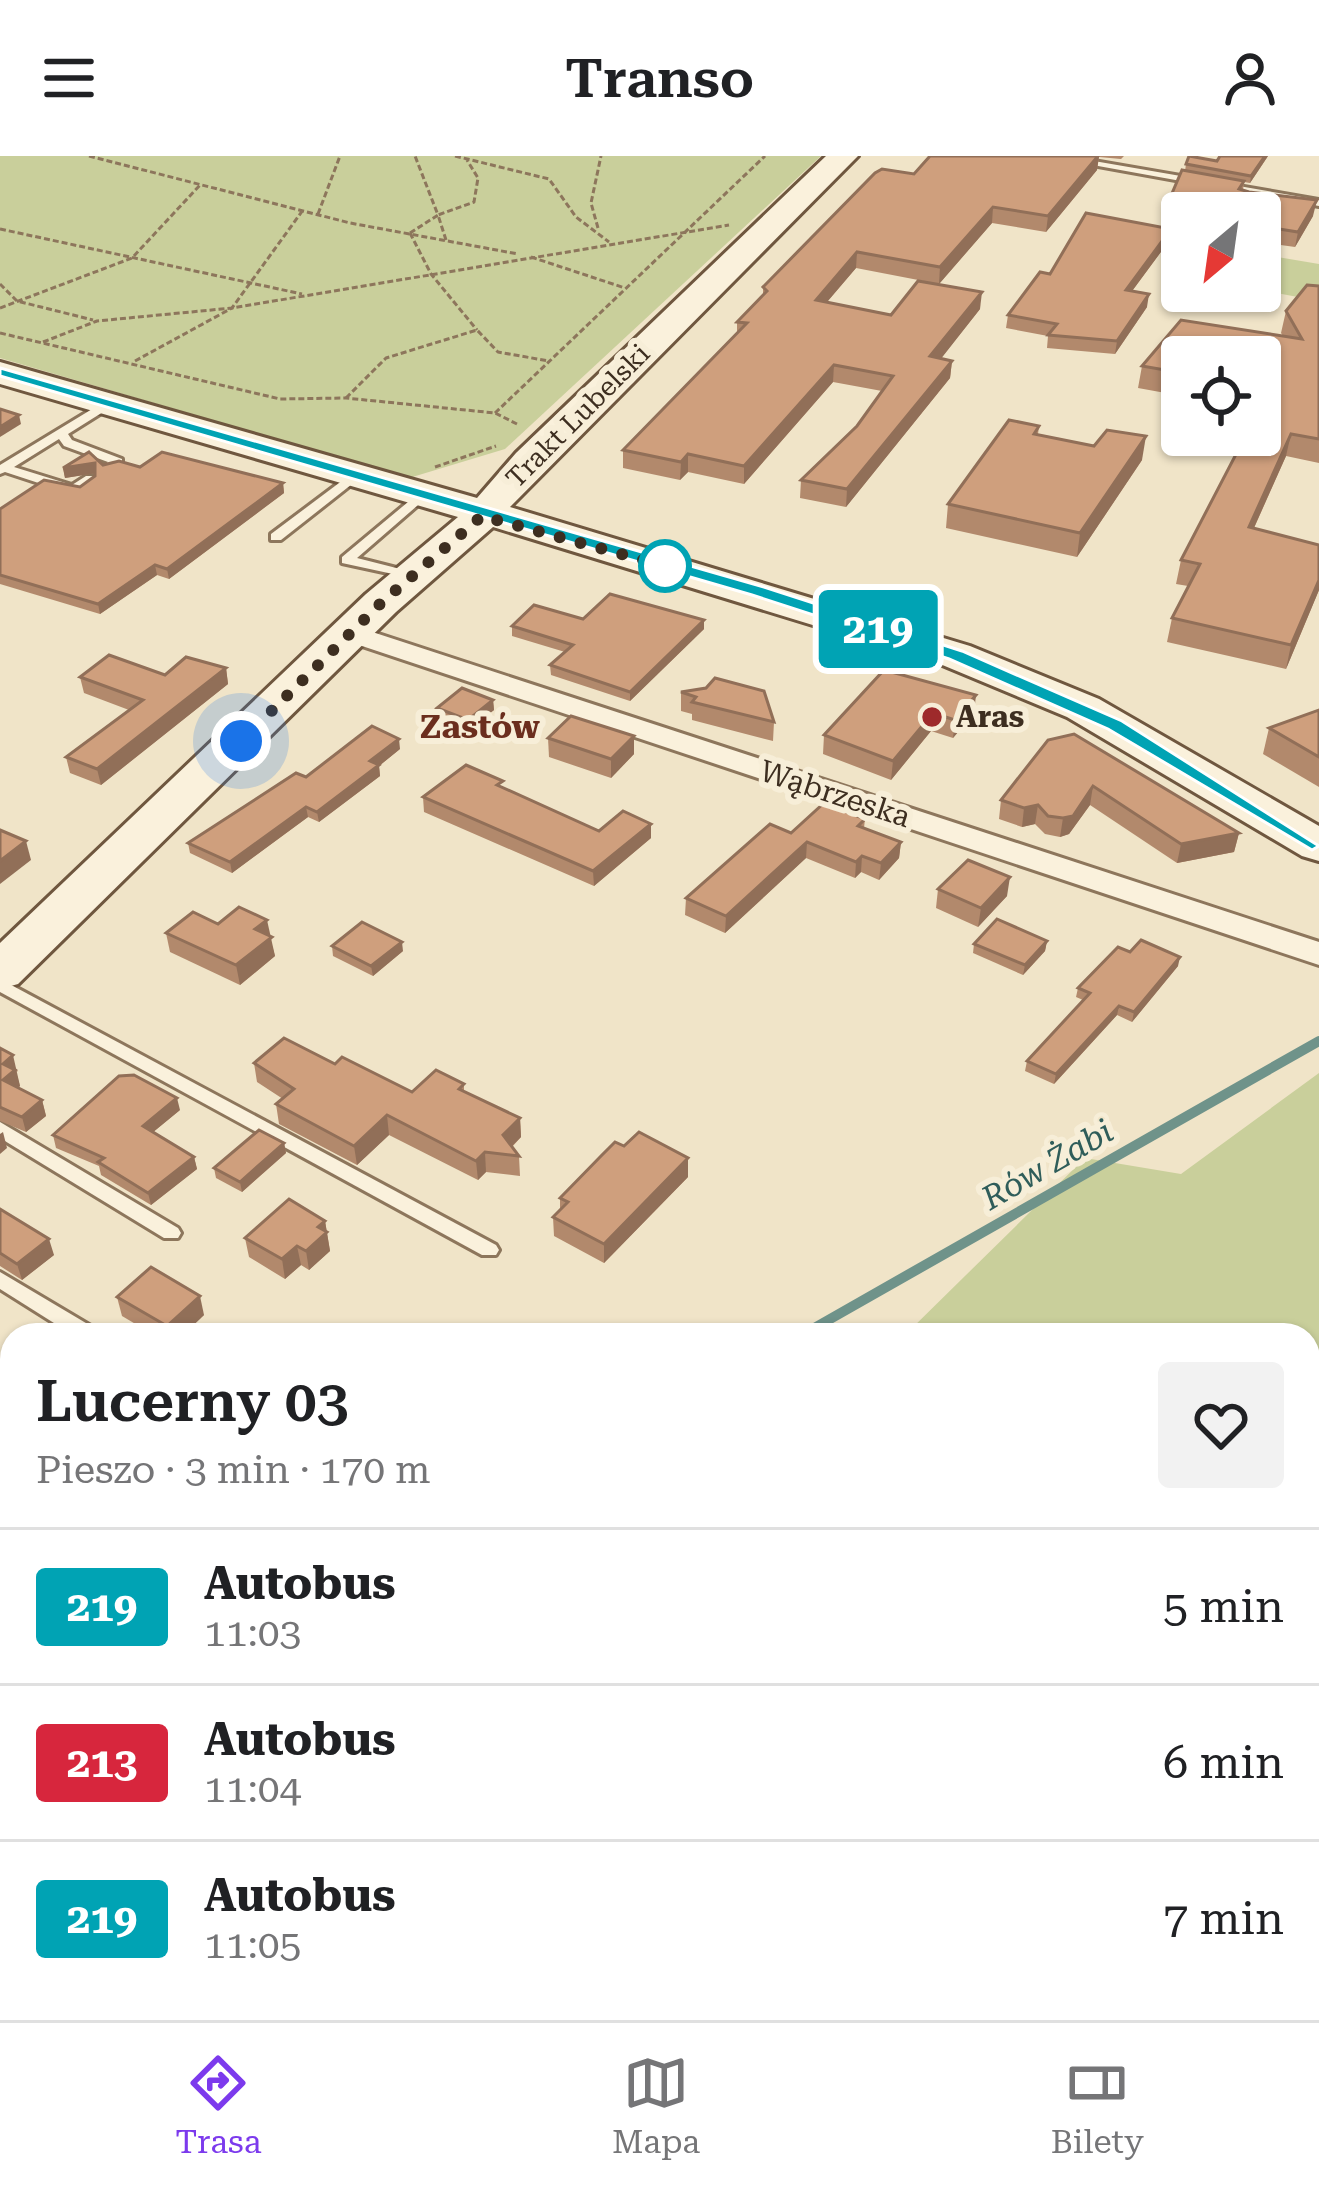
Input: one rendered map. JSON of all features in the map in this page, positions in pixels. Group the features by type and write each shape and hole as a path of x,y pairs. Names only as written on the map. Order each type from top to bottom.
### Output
{"street":[{"name":"Trakt Lubelski","path":"0,972 410,577 482,516 529,460 843,156"},
{"path":"0,373 355,477 419,484 482,516 766,593 997,670 1147,742 1317,841"},
{"name":"Wąbrzeska","path":"351,633 1319,954"}],"lane":[{"path":"1048,156 1319,203"},
{"path":"2,469 107,404"},
{"path":"61,433 92,459"},
{"path":"2,469 39,478 73,474"},
{"path":"56,476 74,490 90,479"},
{"path":"276,537 355,477"},
{"path":"410,577 347,560 419,484"},
{"path":"0,985 489,1250"},
{"path":"0,1129 171,1233"},
{"path":"0,1279 70,1323"}],"path":[{"path":"89,156 318,214 526,255 626,288"},
{"path":"318,214 340,156"},
{"path":"415,156 446,240"},
{"path":"455,156 549,179 576,218 599,230 609,242"},
{"path":"599,230 591,203 602,156"},
{"path":"495,413 766,156"},
{"path":"410,233 438,215 473,202 478,178 466,157"},
{"path":"0,308 132,258 201,184"},
{"path":"132,363 232,308 303,210"},
{"path":"43,342 97,321 232,308 686,229 738,226"},
{"path":"0,229 305,295"},
{"path":"410,233 430,274 498,352 549,361"},
{"path":"0,284 17,301 97,321"},
{"path":"346,398 386,358 477,330"},
{"path":"0,333 280,399 346,398 495,413 522,423 494,449 419,484"}],"green space":[{"path":"0,156 821,156 505,449 409,478 0,358"},
{"path":"1281,258 1319,264 1319,301 1281,294"},
{"path":"1319,1073 1319,1323 917,1323 1085,1158 1181,1174"}],"building":[{"path":"930,156 1098,156 1048,216 993,207 940,267 857,252 816,300 891,315 918,281 982,292 930,356 952,361 847,489 801,480 857,426 893,376 834,365 744,466 688,454 681,462 623,450 747,323 737,322 767,291 763,287 875,173 882,169 914,174"},
{"path":"1189,156 1217,161 1220,156 1265,156 1251,176 1186,164"},
{"path":"1182,170 1244,181 1239,189 1249,192 1173,192"},
{"path":"1281,196 1317,200 1298,232 1281,229"},
{"path":"1086,213 1161,227 1161,243 1126,290 1149,294 1117,341 1048,335 1057,324 1008,315 1040,272 1050,274"},
{"path":"1307,285 1319,286 1319,439 1291,434 1249,527 1319,545 1319,580 1291,645 1172,618 1200,564 1181,560 1235,456 1281,456 1281,336 1167,336 1181,320 1302,339 1286,311"},
{"path":"1161,344 1161,369 1142,366"},
{"path":"0,409 19,415 0,427"},
{"path":"1009,420 1039,426 1034,434 1094,446 1107,430 1146,436 1080,533 948,504"},
{"path":"89,452 103,465 119,461 140,467 162,452 283,483 167,569 155,565 98,604 0,575 0,509 44,480 80,487 95,476 95,463 63,468"},
{"path":"610,594 704,620 630,692 550,665 573,645 512,626 534,605 583,619"},
{"path":"109,655 165,675 186,657 226,668 97,769 66,757 143,700 80,677"},
{"path":"884,670 976,695 955,720 933,713 893,761 824,735"},
{"path":"715,678 764,691 774,722 692,702 696,697 681,692 706,688"},
{"path":"462,688 493,700 468,720 437,708"},
{"path":"1319,710 1319,757 1269,728"},
{"path":"571,716 634,736 611,759 548,738"},
{"path":"372,726 399,739 370,761 379,765 317,812 306,807 230,862 188,843 296,773 306,777"},
{"path":"1074,734 1239,833 1181,844 1093,786 1073,816 1063,818 1048,816 1038,805 1024,808 1001,800 1048,740"},
{"path":"466,765 503,781 497,785 599,831 623,811 651,824 593,871 423,797"},
{"path":"824,803 865,819 858,826 901,842 881,863 862,856 856,862 807,842 726,916 686,898 770,824 791,833"},
{"path":"0,830 26,841 0,861"},
{"path":"968,860 1010,877 981,908 938,889"},
{"path":"239,907 267,920 255,929 272,937 236,965 166,933 193,912 218,924"},
{"path":"997,919 1047,941 1025,965 974,944"},
{"path":"362,922 402,942 371,966 332,946"},
{"path":"1141,940 1180,957 1134,1012 1119,1006 1056,1074 1027,1061 1090,993 1078,988 1118,947 1130,952"},
{"path":"284,1038 335,1064 342,1057 412,1092 436,1070 464,1084 459,1089 520,1118 503,1135 519,1156 485,1152 476,1161 387,1115 354,1146 276,1104 294,1089 254,1063"},
{"path":"0,1048 13,1055 3,1064 15,1070 3,1080 42,1100 22,1117 0,1107"},
{"path":"134,1075 177,1098 143,1126 194,1157 148,1193 98,1162 104,1158 53,1135 119,1076"},
{"path":"259,1130 284,1143 240,1182 214,1168"},
{"path":"639,1132 688,1158 604,1244 553,1217 568,1202 560,1198 615,1142 624,1146"},
{"path":"289,1199 325,1221 318,1227 327,1232 306,1251 297,1246 282,1259 245,1238"},
{"path":"0,1209 49,1239 17,1264 0,1253"},
{"path":"151,1267 200,1296 170,1323 162,1323 117,1297"}],"waterway":[{"name":"Rów Żabi","path":"823,1323 1319,1041"}],"bus line":[{"name":"219","path":"0,373 507,523 758,591 956,655 1083,708 1319,846"}],"place":[{"name":"Aras","path":"932,717"}],"district":[{"name":"Zastów","path":"480,726"}],"route":[{"path":"241,741 381,603 482,516 665,566"}]}
